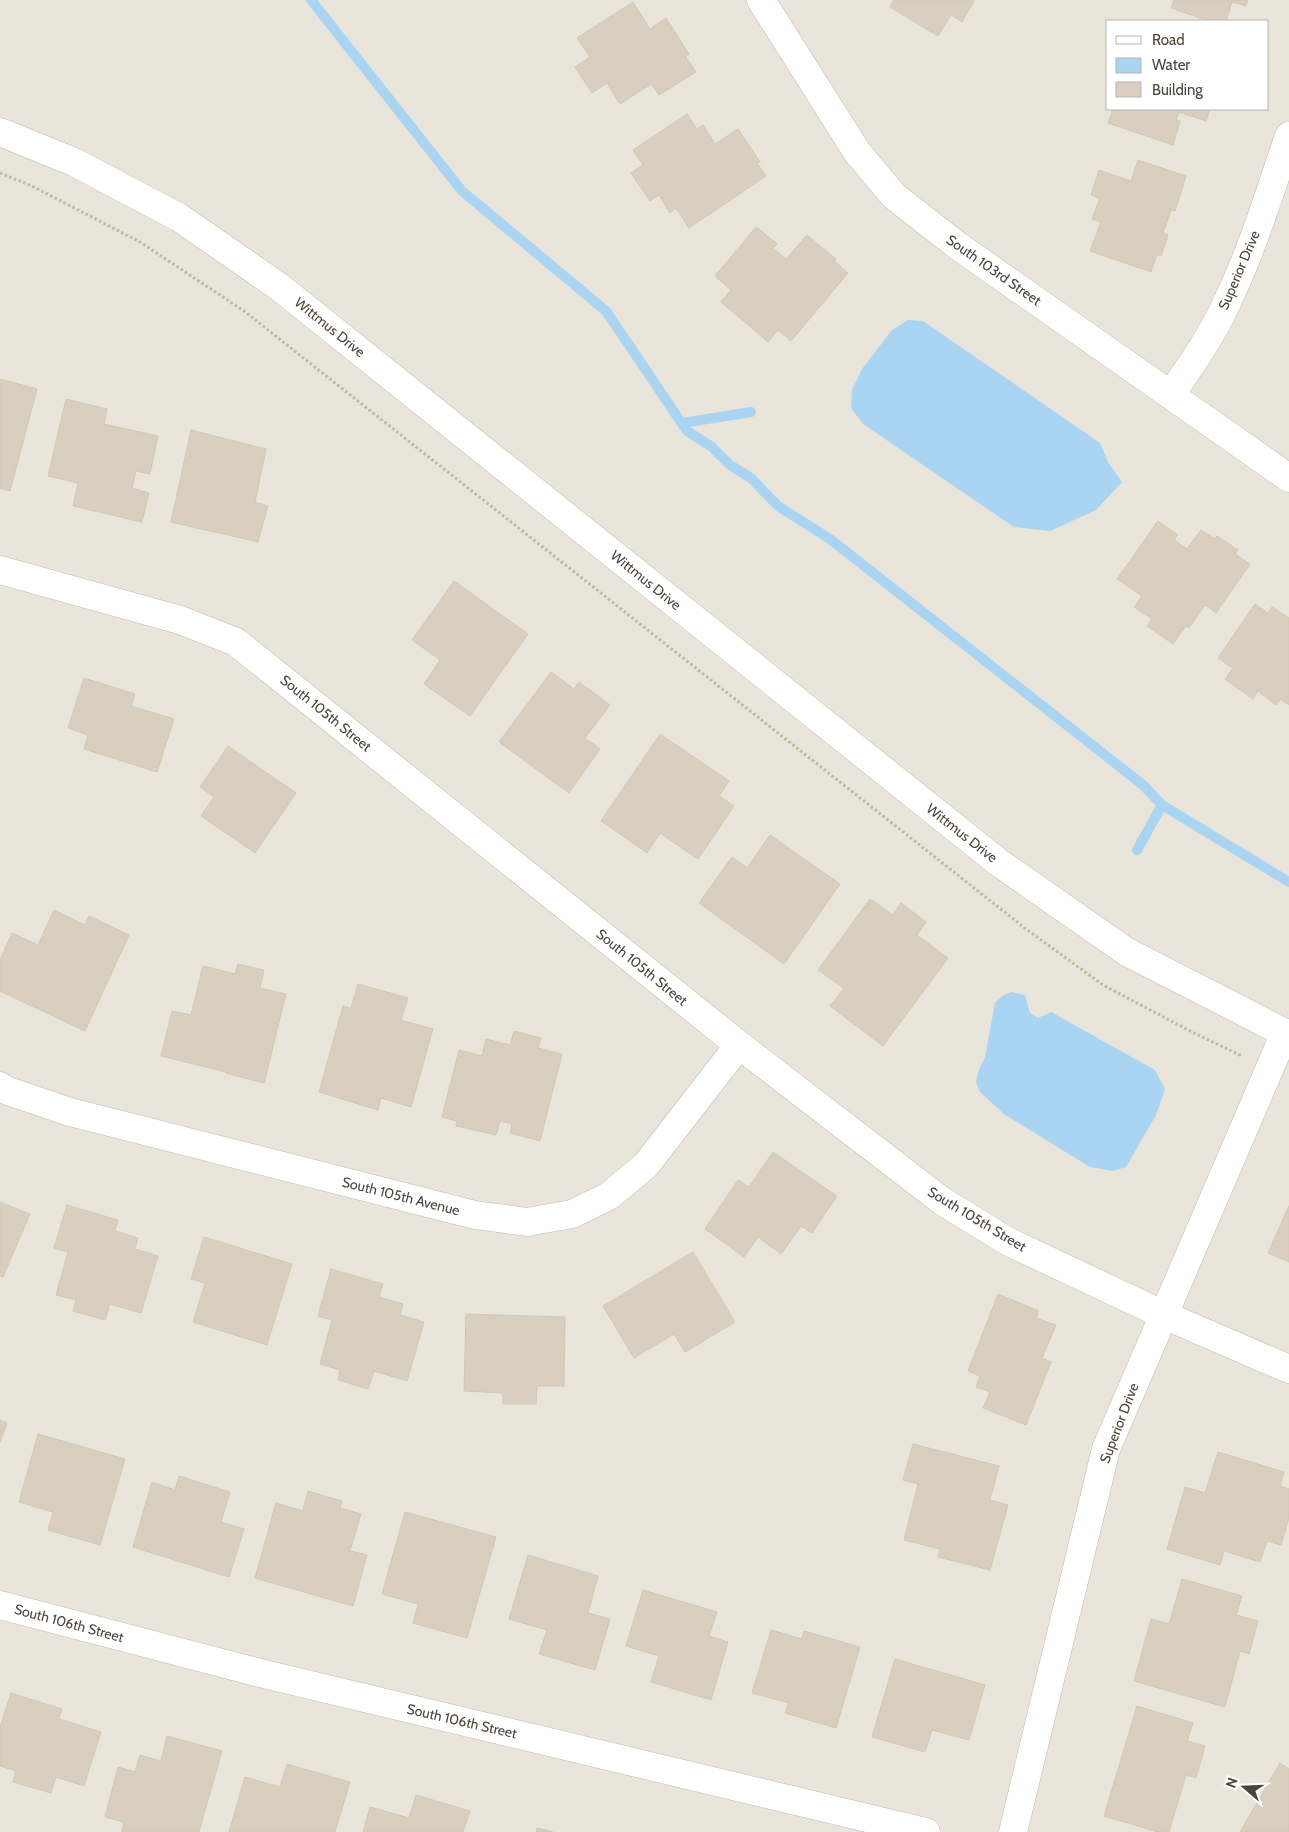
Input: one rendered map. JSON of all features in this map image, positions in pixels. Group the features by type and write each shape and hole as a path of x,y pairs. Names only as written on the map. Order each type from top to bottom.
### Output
{"street":[{"name":"South 103rd Street","path":"761,0 857,152 894,196 958,246 1289,478"},
{"name":"Wittmus Drive","path":"0,132 74,162 180,218 278,286 998,862 1127,952 1287,1034"},
{"name":"Superior Drive","path":"1171,394 1203,348 1228,301 1248,253 1289,136"},
{"name":"South 105th Street","path":"0,570 180,620 236,642 739,1045 942,1201 1007,1241 1164,1315 1289,1369"},
{"name":"Superior Drive","path":"1013,1832 1106,1450 1270,1069 1287,1034"},
{"name":"South 105th Avenue","path":"0,1086 8,1091 80,1114 475,1215 527,1222 572,1214 608,1196 646,1165 739,1045"},
{"name":"South 106th Street","path":"0,1605 256,1672 926,1832"}],"path":[{"path":"0,173 32,186 140,242 244,311 1026,929 1104,985 1192,1032 1270,1069"}],"shaded area":[{"path":"0,0 1289,0 1289,1832 0,1832"}],"water":[{"path":"908,320 923,321 1100,443 1108,462 1122,482 1096,510 1050,531 1014,527 863,424 851,408 852,390 862,369 892,330"},
{"path":"1011,992 1025,995 1030,1013 1038,1018 1051,1012 1155,1070 1165,1089 1156,1115 1126,1167 1113,1171 1090,1167 1004,1114 980,1092 976,1082 979,1069 985,1057 995,1003 1002,996"}],"building":[{"path":"894,0 974,1 962,22 951,15 938,36 890,7"},
{"path":"1174,0 1248,0 1246,6 1232,2 1226,20 1206,20 1171,8"},
{"path":"633,2 650,29 666,18 689,54 686,57 696,72 659,95 651,84 620,104 607,83 592,93 575,67 590,57 577,38"},
{"path":"1113,110 1210,110 1206,121 1179,112 1176,120 1180,121 1173,145 1108,123"},
{"path":"687,114 697,129 703,125 715,144 738,129 760,162 757,163 766,176 689,228 676,208 670,213 659,195 650,201 631,173 643,165 633,150"},
{"path":"1138,160 1186,176 1175,211 1171,210 1163,233 1168,235 1161,256 1157,254 1151,272 1090,251 1101,222 1092,219 1100,198 1091,195 1099,170 1131,181"},
{"path":"756,227 777,244 773,248 786,259 807,235 836,259 834,261 848,273 791,341 778,330 768,342 721,302 731,290 715,276"},
{"path":"0,379 37,389 10,491 0,488"},
{"path":"66,399 107,409 104,424 158,436 150,474 136,471 132,488 149,493 142,522 73,506 78,483 48,476"},
{"path":"191,430 266,449 255,502 268,506 258,542 171,522"},
{"path":"1158,521 1178,535 1174,540 1187,549 1201,530 1215,539 1217,536 1238,550 1235,554 1250,564 1216,613 1205,605 1189,628 1186,626 1173,644 1147,626 1152,619 1134,607 1142,596 1117,579"},
{"path":"454,581 528,634 470,716 424,684 440,660 412,640"},
{"path":"1255,604 1268,613 1272,607 1289,618 1289,705 1280,699 1276,705 1258,691 1253,699 1225,679 1233,668 1218,658"},
{"path":"551,672 574,689 579,682 610,705 585,738 600,749 569,793 499,742"},
{"path":"84,678 135,694 131,706 174,719 157,772 84,749 88,735 68,728"},
{"path":"660,734 729,781 719,796 734,806 698,859 660,833 647,853 601,821"},
{"path":"228,746 296,793 255,853 201,816 214,797 200,787"},
{"path":"770,835 840,884 784,964 699,903 732,857 747,868"},
{"path":"870,899 893,915 901,903 926,922 917,935 948,958 883,1046 830,1006 844,988 818,970"},
{"path":"54,910 85,925 89,916 129,935 85,1031 0,991 0,960 12,933 38,945"},
{"path":"238,964 264,970 260,988 286,994 264,1083 161,1056 172,1011 191,1015 203,966 235,974"},
{"path":"358,984 408,998 401,1020 433,1029 411,1107 381,1098 378,1110 319,1092 343,1006 351,1008"},
{"path":"514,1031 541,1038 538,1048 562,1054 540,1141 510,1133 512,1124 500,1121 496,1135 456,1126 457,1121 442,1117 459,1050 482,1056 486,1039 510,1045"},
{"path":"773,1152 837,1196 812,1233 801,1226 781,1254 758,1237 744,1257 705,1229 738,1180 749,1187"},
{"path":"0,1202 30,1214 3,1277 0,1276"},
{"path":"67,1205 118,1220 115,1231 138,1238 135,1249 158,1256 141,1313 110,1304 105,1320 73,1311 76,1300 56,1295 68,1252 54,1248"},
{"path":"1289,1206 1289,1262 1268,1253"},
{"path":"204,1237 292,1264 267,1345 193,1322 205,1283 191,1279"},
{"path":"693,1252 735,1322 685,1352 674,1334 634,1358 603,1306"},
{"path":"331,1269 383,1284 379,1297 403,1304 400,1315 424,1322 407,1381 374,1371 368,1389 338,1380 340,1370 320,1364 332,1320 318,1316"},
{"path":"998,1294 1039,1311 1036,1318 1056,1325 1042,1358 1051,1362 1026,1425 983,1408 990,1392 976,1387 980,1376 968,1371"},
{"path":"466,1314 565,1317 564,1386 537,1386 536,1404 503,1404 503,1393 464,1391"},
{"path":"0,1420 7,1423 0,1442"},
{"path":"38,1434 125,1459 100,1545 48,1530 53,1512 19,1502"},
{"path":"913,1444 999,1466 990,1500 1008,1505 990,1570 938,1557 940,1549 904,1540 918,1484 903,1480"},
{"path":"1218,1452 1284,1472 1280,1486 1289,1489 1289,1518 1281,1545 1267,1541 1260,1562 1224,1551 1220,1565 1167,1549 1185,1487 1205,1493"},
{"path":"179,1476 230,1492 221,1522 244,1529 229,1577 133,1547 152,1482 175,1490"},
{"path":"308,1491 342,1501 340,1508 361,1514 350,1551 367,1555 353,1606 255,1578 276,1503 303,1511"},
{"path":"405,1512 496,1537 467,1638 413,1623 418,1604 382,1594"},
{"path":"528,1555 598,1576 588,1613 610,1619 595,1670 539,1654 547,1630 509,1619"},
{"path":"1182,1579 1242,1596 1236,1615 1258,1621 1249,1654 1240,1651 1225,1707 1134,1681 1151,1619 1169,1624"},
{"path":"643,1590 717,1612 709,1636 728,1642 711,1700 651,1682 659,1656 626,1646"},
{"path":"771,1630 802,1639 804,1631 860,1647 836,1728 785,1713 789,1703 752,1693"},
{"path":"895,1659 985,1685 969,1740 932,1730 925,1752 872,1737"},
{"path":"11,1693 62,1709 59,1719 101,1732 84,1786 56,1777 51,1793 13,1782 16,1771 0,1766 0,1727"},
{"path":"1137,1706 1193,1723 1187,1741 1205,1746 1196,1778 1186,1775 1169,1832 1158,1832 1104,1816"},
{"path":"167,1736 222,1751 199,1832 122,1832 124,1822 105,1817 118,1767 135,1772 140,1755 161,1761"},
{"path":"1280,1763 1289,1769 1289,1832 1240,1832"},
{"path":"287,1764 350,1782 335,1832 229,1832 245,1777 280,1787"},
{"path":"416,1795 470,1811 463,1832 363,1832 370,1807 409,1818"},
{"path":"537,1828 553,1832 536,1832"}],"waterway":[{"path":"311,0 462,191 606,311 687,431 712,447 730,465 751,478 778,506 830,539 1143,785 1162,805 1137,850"},
{"path":"682,423 751,412"},
{"path":"1162,805 1289,882"}]}
